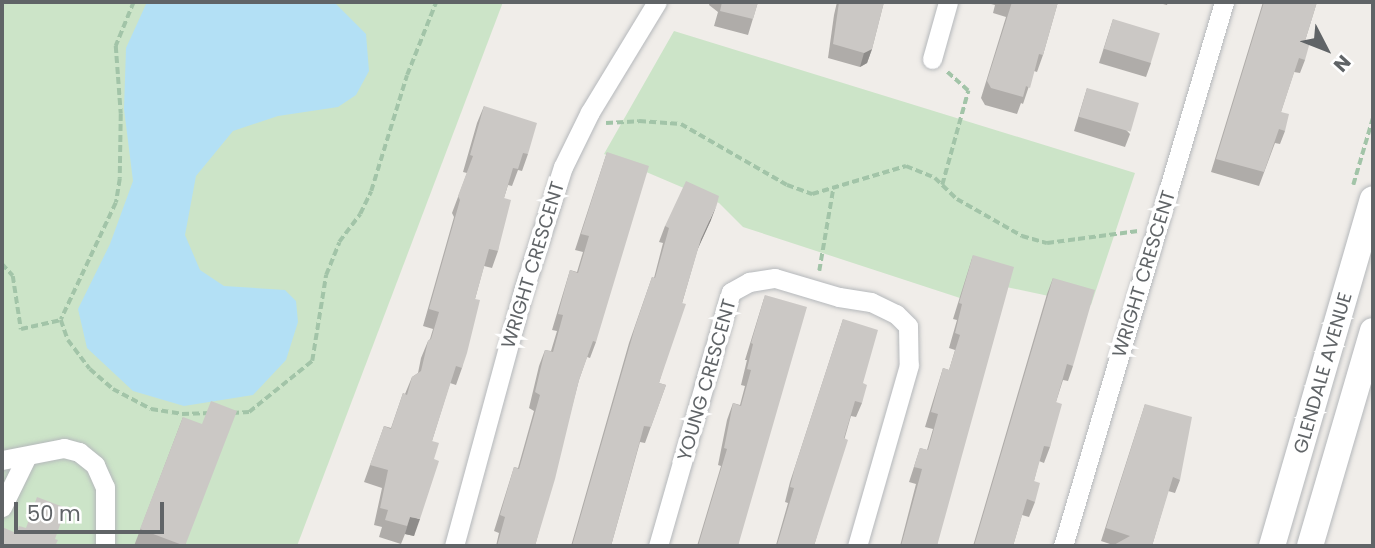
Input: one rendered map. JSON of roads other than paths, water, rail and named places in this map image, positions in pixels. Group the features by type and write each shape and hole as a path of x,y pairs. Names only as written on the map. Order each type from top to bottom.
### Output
{"main road":[{"name":"GLENDALE AVENUE","path":"1272,546 1373,199"},
{"name":"GLENDALE AVENUE","path":"1310,546 1373,331"}],"street":[{"name":"WRIGHT CRESCENT","path":"454,546 523,292 563,167 583,125 657,2"},
{"path":"932,59 948,2"},
{"name":"WRIGHT CRESCENT","path":"1063,546 1224,2"},
{"name":"YOUNG CRESCENT","path":"658,546 731,292 749,282 775,278 871,302 896,314 908,326 909,366 857,546"},
{"path":"2,460 26,458 64,448 79,452 95,465 105,487 105,546"},
{"path":"2,507 26,458"}],"water":[{"path":"147,2 334,2 366,34 369,71 356,95 338,107 278,116 233,131 196,176 185,235 200,270 224,286 285,290 296,301 298,322 286,360 253,395 184,406 133,391 87,348 78,309 110,244 133,181 124,109 126,48"}]}
